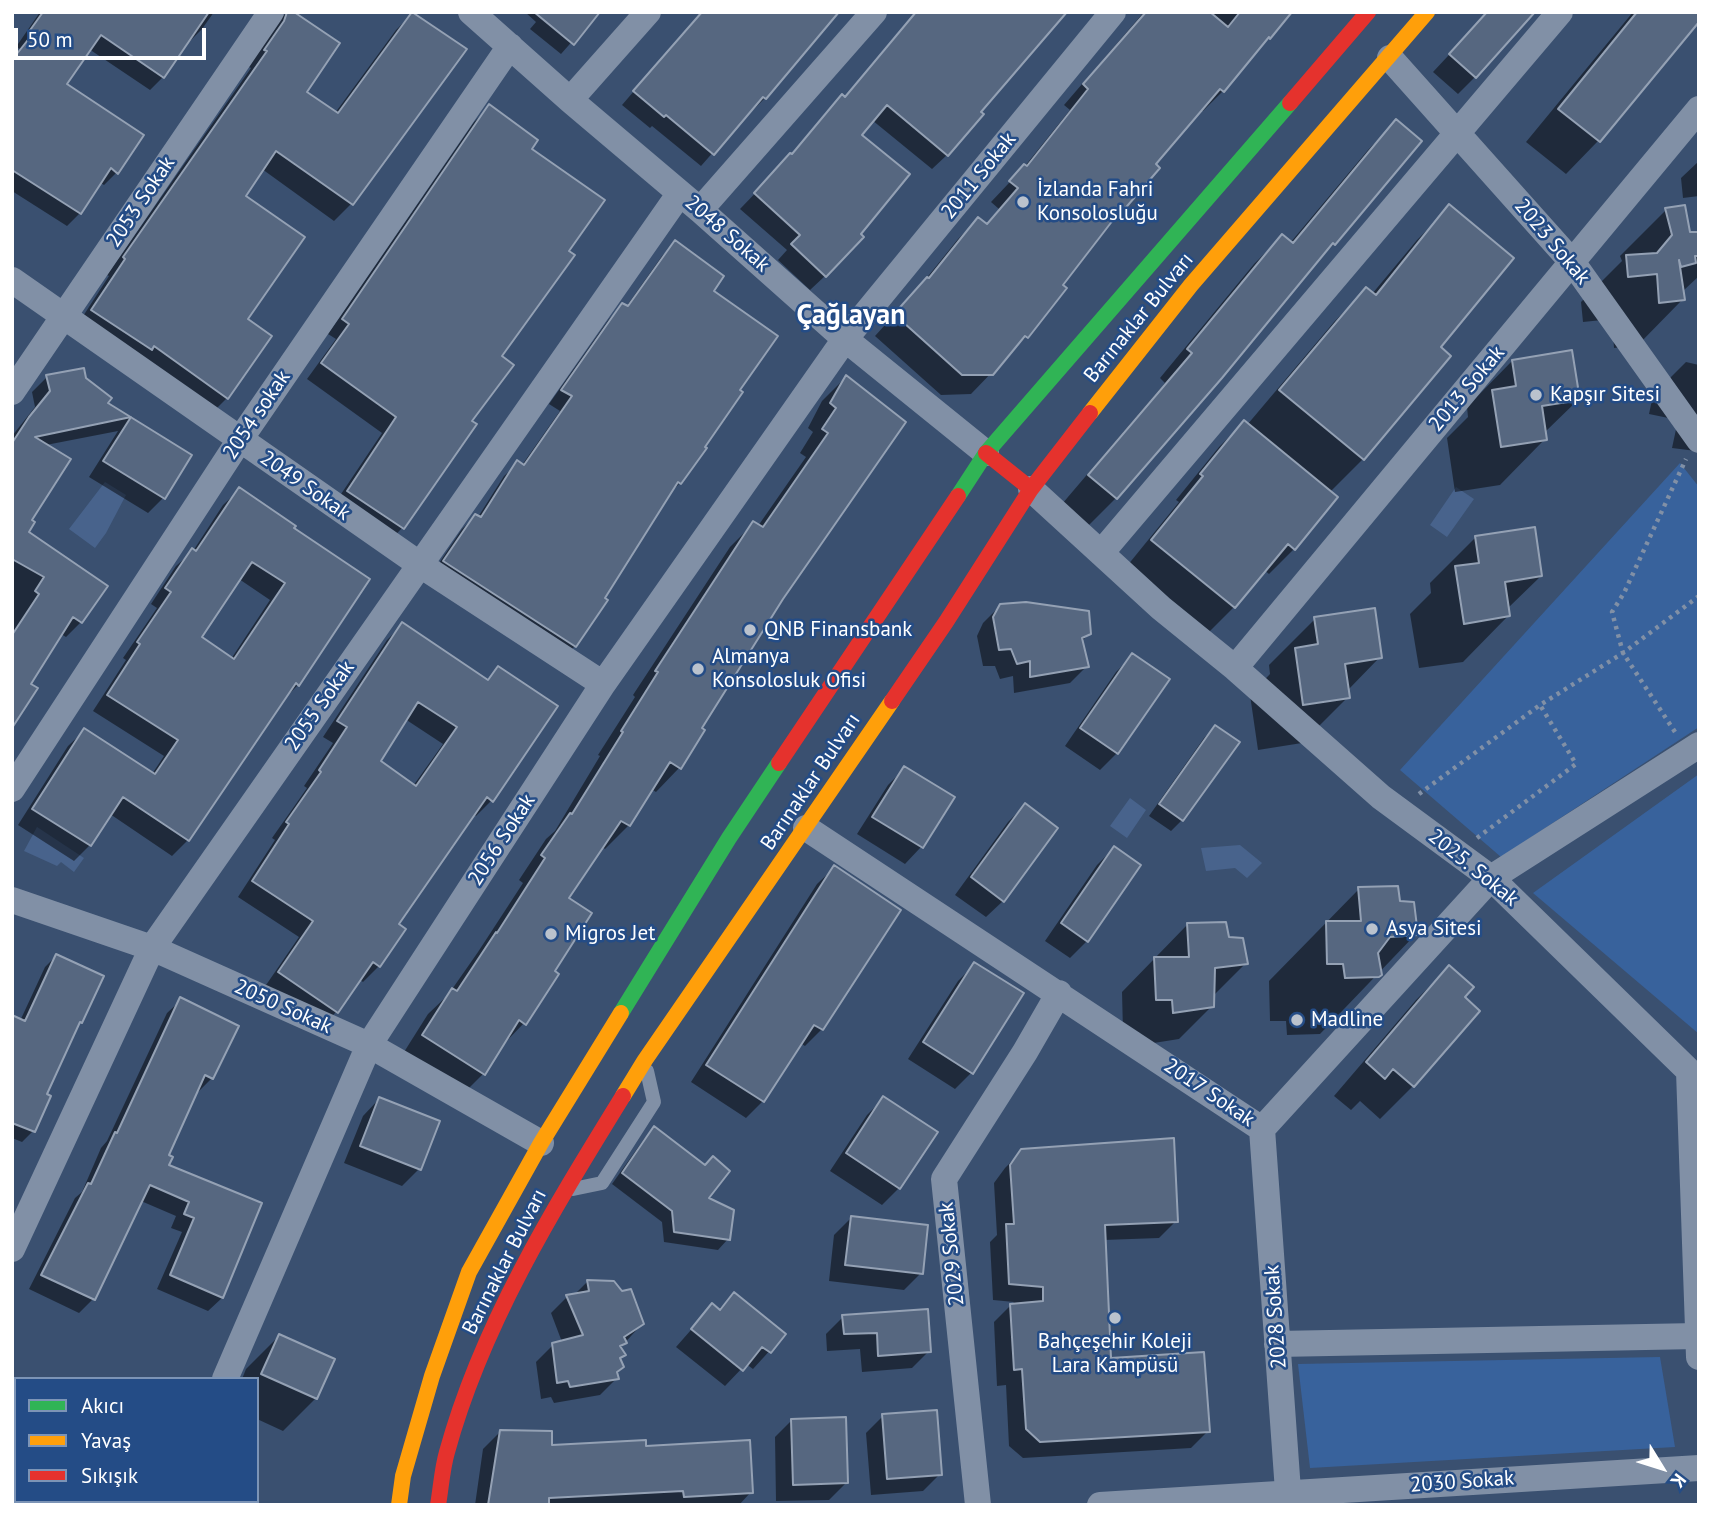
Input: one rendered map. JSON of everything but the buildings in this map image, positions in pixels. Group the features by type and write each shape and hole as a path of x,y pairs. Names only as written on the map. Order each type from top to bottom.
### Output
{"main road":[{"name":"Barınaklar Bulvarı","path":"399,1505 403,1476 432,1376 469,1272 541,1143 729,838 986,453 1368,12"},
{"name":"Barınaklar Bulvarı","path":"438,1505 446,1454 476,1366 521,1272 565,1190 645,1060 946,622 1031,489 1191,285 1427,12"},
{"path":"986,453 1031,489"},
{"path":"383,1505 403,1476"}],"street":[{"name":"2053 Sokak","path":"12,393 271,12"},
{"name":"2048 Sokak","path":"471,12 845,339 986,453"},
{"path":"570,100 648,12"},
{"path":"700,210 874,12"},
{"name":"2011 Sokak","path":"845,339 1113,12"},
{"path":"1101,553 1560,12"},
{"name":"2054 sokak","path":"12,789 239,441 510,46"},
{"name":"2023 Sokak","path":"1390,58 1573,263 1697,438"},
{"name":"2013 Sokak","path":"1235,668 1699,109"},
{"name":"2055 Sokak","path":"12,1250 152,948 680,193"},
{"name":"2049 Sokak","path":"12,280 239,441 419,564 603,684"},
{"name":"2056 Sokak","path":"226,1377 369,1045 603,684 845,339"},
{"name":"2025. Sokak","path":"1031,489 1161,608 1235,668 1398,810 1491,878 1694,1070 1699,1357"},
{"name":"2017 Sokak","path":"806,828 1262,1129 1491,878 1694,748"},
{"name":"2050 Sokak","path":"12,900 152,948 369,1045 541,1143"},
{"name":"2029 Sokak","path":"978,1505 944,1179 1025,1052 1059,993"},
{"name":"2028 Sokak","path":"1262,1129 1289,1499"},
{"path":"1278,1344 1698,1336"},
{"name":"2030 Sokak","path":"1100,1505 1289,1499 1699,1468"}],"lane":[{"path":"565,1190 602,1183 654,1102 645,1060"}],"path":[{"path":"1694,748 1623,653 1612,612 1643,554 1697,438"},
{"path":"1398,810 1540,705 1623,653 1699,596"},
{"path":"1457,853 1576,764 1540,705"}],"shaded area":[{"path":"1680,463 1699,487 1699,727 1501,857 1400,770"},
{"path":"105,482 126,495 95,548 69,529"},
{"path":"1456,487 1474,499 1447,537 1430,525"},
{"path":"1699,774 1699,1034 1533,893"},
{"path":"1130,798 1146,810 1127,838 1110,826"},
{"path":"37,827 84,858 74,872 61,862 57,866 24,851"},
{"path":"1240,845 1262,863 1247,878 1235,868 1206,871 1201,848"},
{"path":"1660,1357 1675,1447 1310,1468 1298,1364"}],"traffic: fast":[{"path":"958,496 986,453 1290,103"},
{"path":"621,1013 729,838 779,763"}],"traffic: slow":[{"path":"1090,413 1191,285 1427,12"},
{"path":"623,1096 892,701"},
{"path":"399,1505 403,1476 432,1376 469,1272 541,1143 621,1013"}],"traffic: jam":[{"path":"1290,103 1368,12"},
{"path":"892,701 1031,489 1090,413"},
{"path":"986,453 1031,489"},
{"path":"779,763 958,496"},
{"path":"438,1505 445,1458 462,1405 500,1313 546,1224 623,1096"}],"place":[{"name":"İzlanda Fahri Konsolosluğu","path":"1023,202"},
{"name":"Kapşır Sitesi","path":"1536,395"},
{"name":"QNB Finansbank","path":"750,630"},
{"name":"Almanya Konsolosluk Ofisi","path":"698,669"},
{"name":"Asya Sitesi","path":"1372,929"},
{"name":"Migros Jet","path":"551,934"},
{"name":"Madline","path":"1297,1020"},
{"name":"Bahçeşehir Koleji Lara Kampüsü","path":"1115,1318"}],"district":[{"name":"Çağlayan","path":"851,316"}]}
